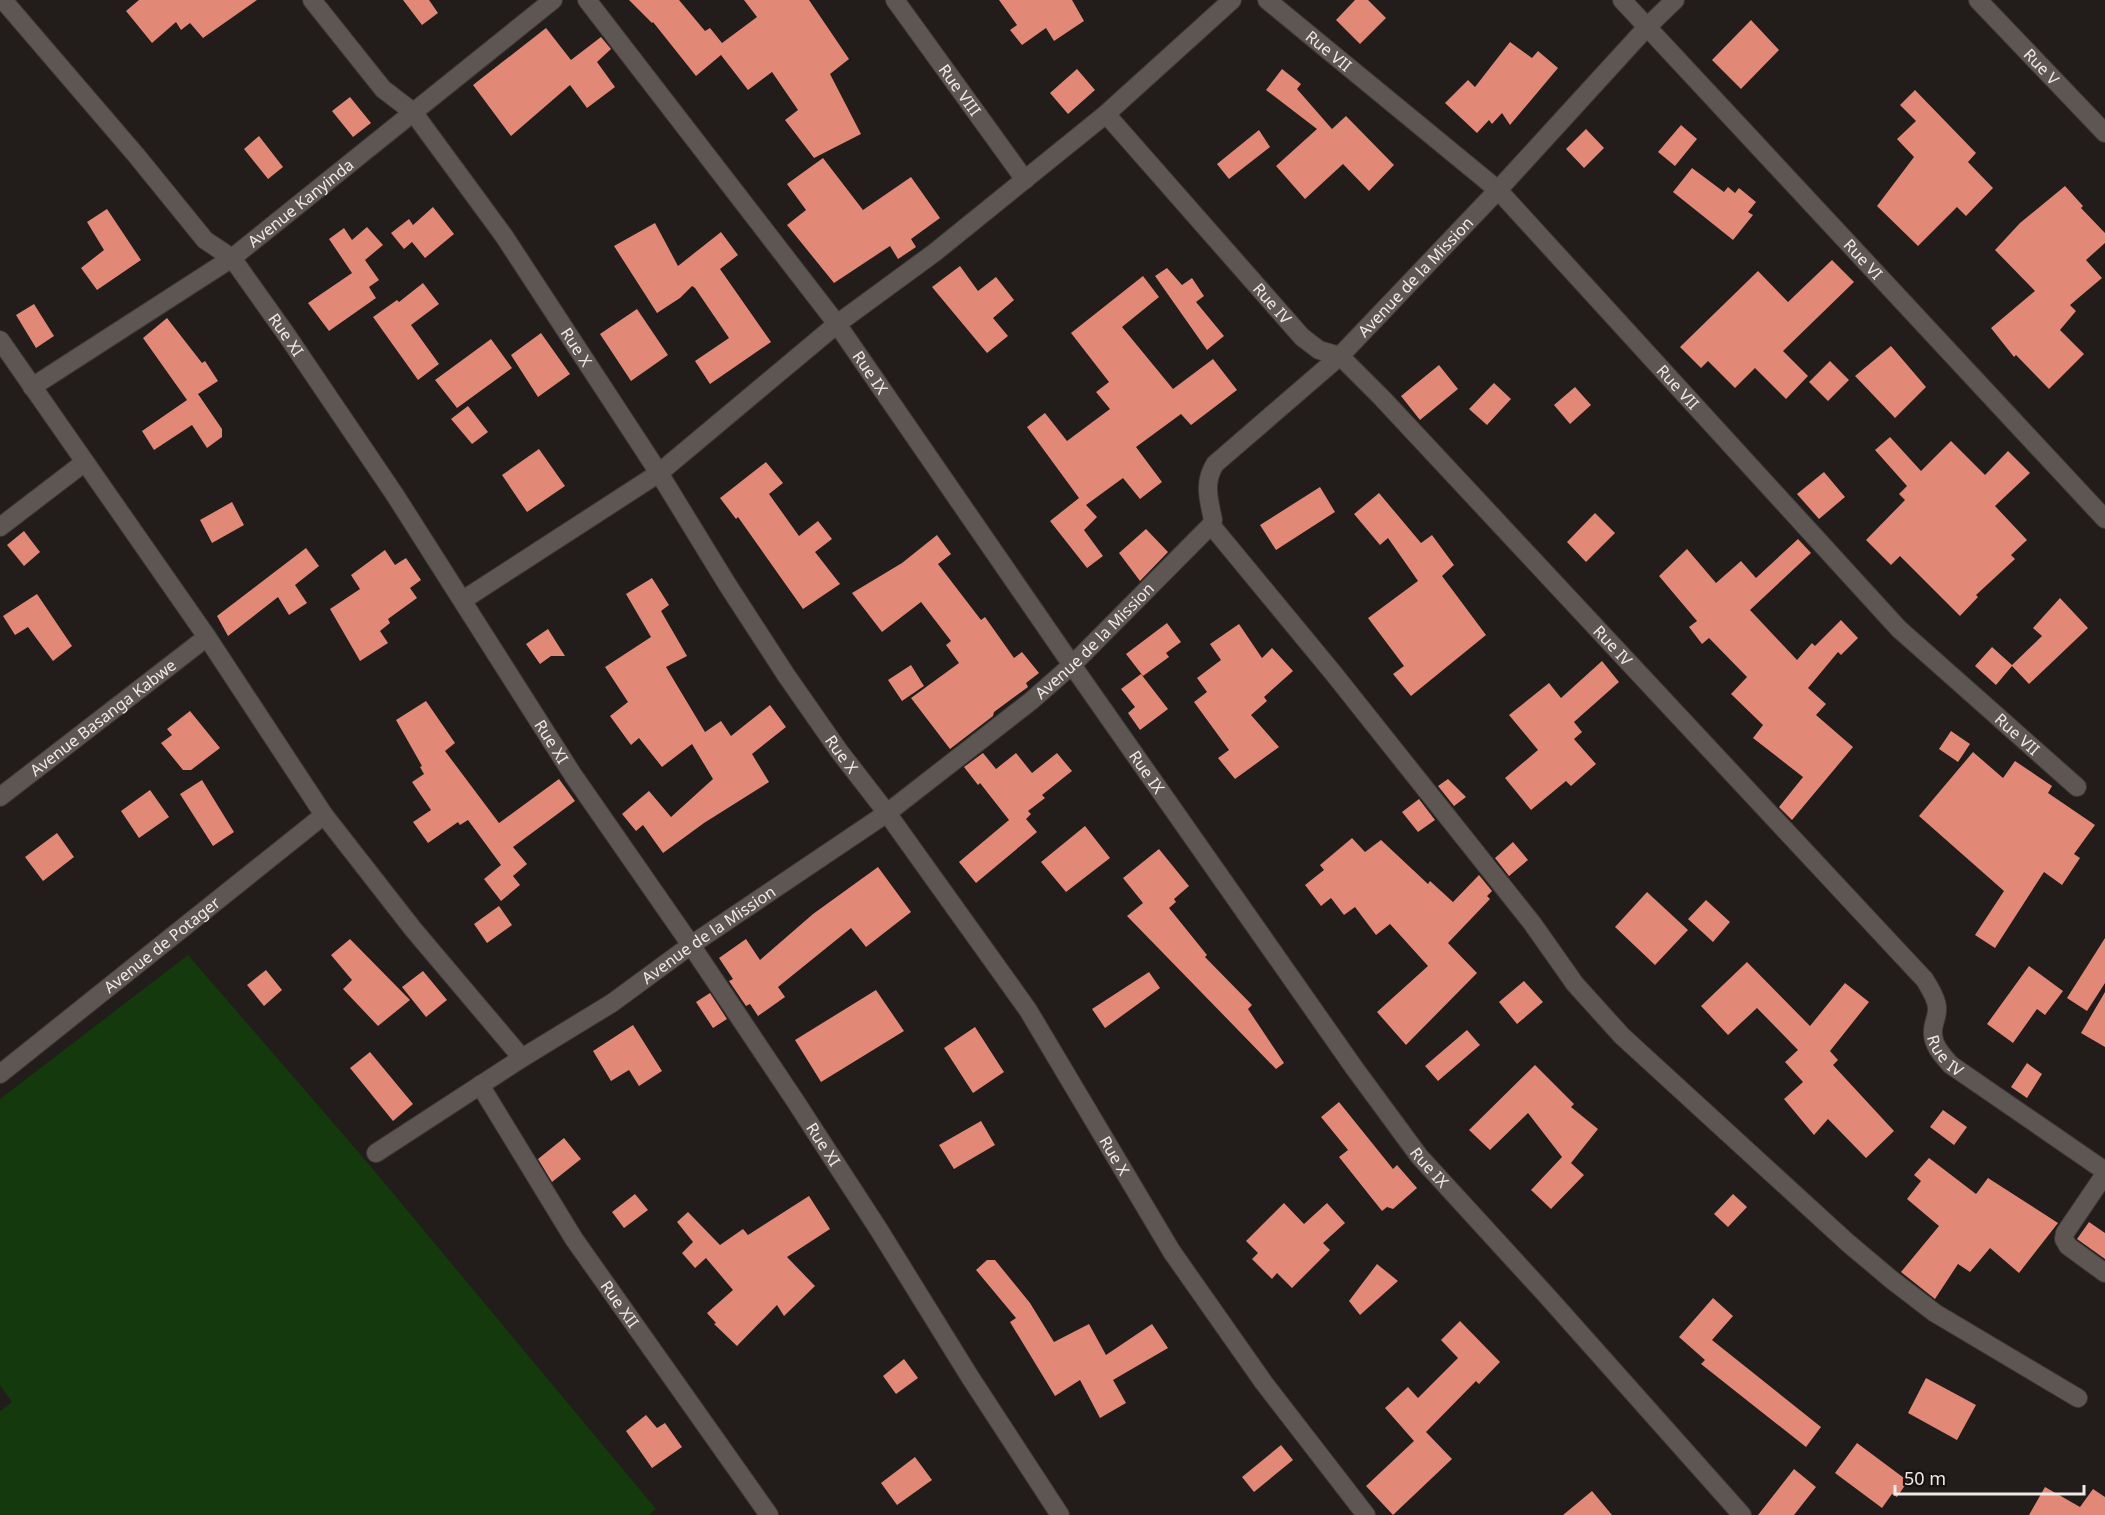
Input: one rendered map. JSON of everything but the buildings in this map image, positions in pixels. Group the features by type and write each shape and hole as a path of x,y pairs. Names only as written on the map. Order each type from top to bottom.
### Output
{"street":[{"name":"Rue XI","path":"3,0 136,155 205,240 232,258 342,415 463,600 573,775 794,1099 1060,1515"},
{"name":"Rue X","path":"312,0 383,89 413,112 504,236 659,473 786,675 1028,1010 1172,1252 1264,1383 1366,1515"},
{"name":"Avenue Kanyinda","path":"32,387 232,258 553,0"},
{"name":"Rue IX","path":"587,0 837,324 1072,665 1355,1069 1419,1156 1742,1515"},
{"name":"Rue VIII","path":"895,0 1024,180"},
{"path":"463,600 659,473 837,324 934,253 1106,114 1232,0"},
{"name":"Rue VII","path":"1268,0 1498,190 1899,629 2077,787"},
{"name":"Rue VI","path":"1622,0 2105,519"},
{"name":"Avenue de la Mission","path":"376,1153 612,1002 691,945 887,813 1031,701 1072,665 1211,525 1213,520 1207,487 1210,471 1215,464 1340,357 1498,190 1647,27 1675,0"},
{"name":"Rue V","path":"1978,0 2105,134"},
{"name":"Rue IV","path":"1106,114 1302,337 1319,350 1340,357 1390,406 1925,980 1934,996 1938,1011 1932,1030 1934,1039 1937,1048 1951,1065 2105,1173 2065,1233 2064,1239 2068,1246 2105,1273"},
{"path":"0,340 207,637 324,815 413,929 522,1058"},
{"path":"0,527 85,462"},
{"path":"1211,525 1334,674 1525,914 1575,984 1622,1036 1831,1228 1892,1280 1935,1312 2078,1398"},
{"name":"Avenue Basanga Kabwe","path":"0,797 207,637"},
{"name":"Avenue de Potager","path":"0,1074 324,815"},
{"name":"Rue XII","path":"480,1085 574,1239 768,1515"}],"green space":[{"path":"188,955 367,1162 656,1509 649,1515 0,1515 0,1411 12,1402 0,1385 0,1099"}]}
